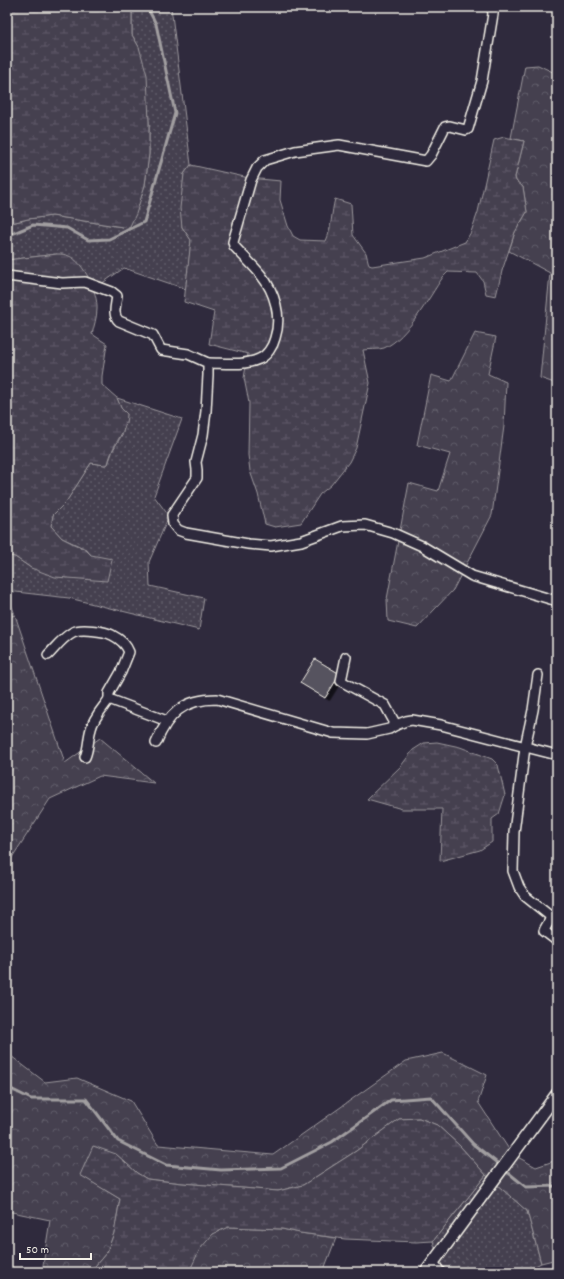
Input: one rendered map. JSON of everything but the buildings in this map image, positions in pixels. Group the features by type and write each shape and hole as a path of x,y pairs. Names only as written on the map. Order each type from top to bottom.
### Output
{"street":[{"path":"7,276 62,283 85,282 112,292 118,296 115,318 119,322 153,335 161,350 188,354 208,363 247,363 261,359 270,349 275,339 279,325 278,312 269,287 261,275 234,246 233,242 250,180 257,168 265,160 289,153 339,145 426,161 431,155 444,127 450,126 466,130 468,129 482,81 493,14 492,7"},
{"path":"208,363 206,411 203,435 196,462 197,478 172,516 173,524 178,530 186,533 248,544 271,546 301,541 342,526 365,525 393,533 422,546 472,576 557,601"},
{"path":"48,655 71,633 84,630 111,634 126,645 129,652 121,672 109,693 109,699 98,714 91,728 88,751 85,757"},
{"path":"346,657 341,681 385,705 396,725"},
{"path":"538,675 533,710 525,747 514,832 513,871 524,896 550,916 551,919 544,931 557,941"},
{"path":"109,699 167,721"},
{"path":"156,743 167,721 174,712 184,706 205,699 217,699 333,733 367,734 389,729 406,721 412,720 441,725 557,755"},
{"path":"426,1272 557,1094"},
{"path":"433,1262 440,1272"}],"green space":[{"path":"7,7 132,7 132,35 139,47 147,75 149,154 145,185 136,214 129,228 52,216 28,219 7,224"},
{"path":"132,7 171,7 191,165 184,174 182,227 191,240 186,289 124,268 94,289 57,254 7,260 7,224 28,219 52,216 129,228 145,185 149,154 149,122 139,47 132,35"},
{"path":"538,65 557,74 557,384 540,378 550,273 509,251 515,232 527,212 523,187 516,181 515,177 524,141 511,138 525,66"},
{"path":"504,137 524,141 515,177 516,181 523,187 527,212 515,232 502,271 496,296 486,294 483,281 477,273 448,272 443,277 410,326 401,336 384,348 363,350 370,383 356,448 349,462 331,485 320,494 301,523 275,527 265,524 258,494 250,471 248,455 249,403 244,378 248,354 209,344 214,312 184,302 191,240 182,227 180,208 184,174 191,165 249,178 281,181 280,200 288,226 293,236 300,240 326,241 335,199 351,204 353,235 366,253 369,265 372,266 425,258 465,242 471,232 478,212 494,140"},
{"path":"57,254 66,255 75,259 85,271 93,287 97,302 97,309 92,334 107,344 102,385 117,398 121,408 127,414 127,419 109,458 108,464 91,463 66,502 53,515 51,526 62,538 86,550 91,555 112,559 107,581 55,577 31,568 15,557 7,555 7,260"},
{"path":"475,333 496,337 488,374 506,382 504,426 492,515 453,590 417,628 388,621 387,599 409,483 438,491 450,454 417,445 431,375 451,381"},
{"path":"117,398 182,419 154,496 169,516 149,562 150,586 204,598 199,630 69,598 7,591 7,555 15,557 31,568 91,555 86,549 62,538 51,526 53,515 66,502 91,463 108,464 113,450 123,433 127,414 121,408"},
{"path":"7,593 15,615 7,618"},
{"path":"15,615 65,763 100,738 154,783 100,776 50,799 11,859 7,872 7,618"},
{"path":"437,742 460,747 492,759 498,765 505,795 499,814 492,819 492,842 480,850 440,861 442,809 402,809 367,799 401,766 413,750 424,743"},
{"path":"7,1053 45,1082 77,1078 131,1101 158,1145 273,1155 406,1061 443,1053 487,1075 478,1102 512,1154 536,1167 557,1160 557,1209 555,1210 554,1223 557,1259 541,1263 527,1211 486,1175 460,1146 437,1125 419,1118 399,1119 356,1151 303,1185 278,1191 147,1179 137,1173 116,1154 81,1175 120,1199 114,1233 107,1252 90,1272 42,1272 50,1220 7,1211"},
{"path":"419,1118 437,1125 460,1146 486,1175 433,1241 416,1242 345,1239 282,1229 228,1227 213,1234 200,1249 189,1272 90,1272 107,1252 114,1233 120,1199 80,1175 93,1146 116,1154 137,1173 147,1179 278,1191 303,1185 356,1151 399,1119"},
{"path":"486,1175 527,1211 541,1263 524,1272 449,1272 440,1265 433,1241"},
{"path":"557,1209 557,1245 553,1221 555,1210"},
{"path":"228,1227 282,1229 336,1238 323,1272 189,1272 195,1257 205,1241 215,1233"}],"waterway":[{"path":"7,236 33,225 67,228 88,240 109,239 144,222 175,113 156,24 147,7"},
{"path":"7,1087 31,1099 86,1099 118,1141 166,1165 221,1170 281,1168 332,1142 391,1100 431,1097 473,1144 501,1166"},
{"path":"505,1170 526,1187 557,1186"}]}
